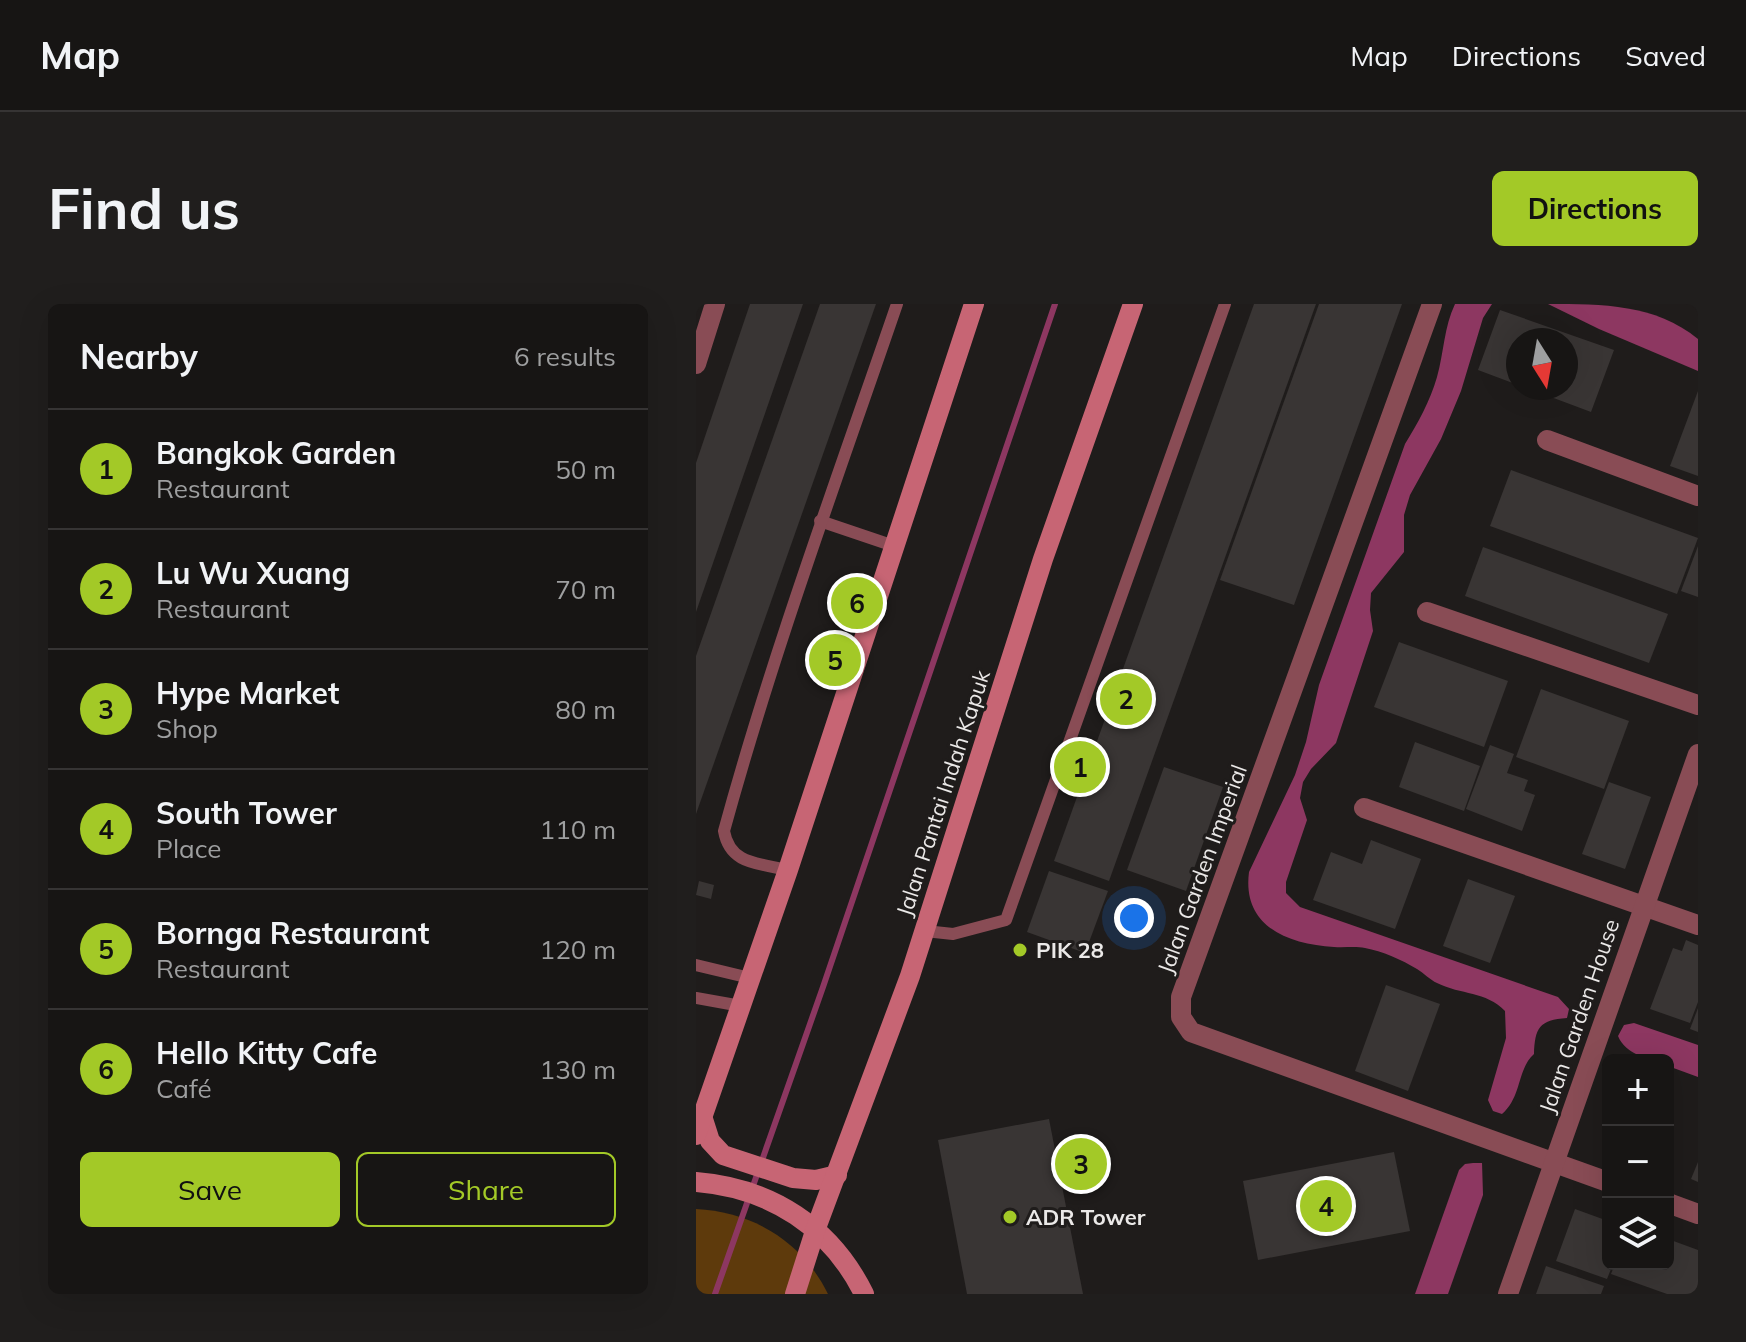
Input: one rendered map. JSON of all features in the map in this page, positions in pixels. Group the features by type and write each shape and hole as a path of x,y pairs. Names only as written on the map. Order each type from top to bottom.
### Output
{"main road":[{"path":"837,1175 816,1180 793,1178 723,1155 699,1125 788,870 974,304"},
{"name":"Jalan Pantai Indah Kapuk","path":"795,1294 816,1228 925,931 1043,559 1133,304"},
{"path":"696,1182 718,1184 789,1210 816,1228 848,1264 864,1294"}],"street":[{"path":"696,364 715,304"},
{"name":"Jalan Garden Imperial","path":"1432,304 1186,982 1181,1017 1191,1032 1602,1180"},
{"path":"1547,440 1698,496"},
{"path":"1427,612 1698,705"},
{"name":"Jalan Garden House","path":"1508,1294 1698,754"},
{"path":"1364,808 1698,925"},
{"path":"1674,1205 1698,1214"}],"lane":[{"path":"788,870 736,856 727,846 724,831 754,725 820,521 897,304"},
{"path":"925,931 953,934 1006,920 1225,304"},
{"path":"820,521 894,546"},
{"path":"696,965 750,978"},
{"path":"696,998 741,1006"}],"shaded area":[{"path":"1455,304 1492,304 1483,318 1461,391 1441,439 1410,495 1404,515 1404,552 1371,593 1373,631 1336,743 1303,782 1300,798 1307,820 1286,882 1286,893 1300,907 1558,997 1569,1009 1567,1018 1550,1021 1540,1027 1534,1054 1525,1067 1513,1100 1502,1114 1493,1111 1488,1100 1506,1038 1505,1011 1490,1000 1437,983 1411,966 1378,951 1317,945 1285,936 1260,919 1249,891 1249,872 1295,775 1319,685 1405,444 1434,386"},
{"path":"1548,304 1628,308 1664,319 1698,339 1698,371 1599,329"},
{"path":"1634,1023 1698,1045 1698,1077 1674,1068 1674,1054 1632,1052 1618,1036 1624,1025"},
{"path":"1482,1163 1483,1195 1448,1294 1415,1294 1459,1170 1465,1164"},
{"path":"696,1209 737,1216 774,1233 804,1259 828,1294 696,1294"}],"building":[{"path":"750,304 803,304 696,612 696,463"},
{"path":"820,304 876,304 696,814 696,656"},
{"path":"1254,304 1316,304 1109,881 1054,861"},
{"path":"1319,304 1402,304 1294,605 1220,580"},
{"path":"1500,310 1551,328 1506,328 1506,380 1478,370"},
{"path":"1578,337 1614,350 1591,412 1559,400 1578,400"},
{"path":"1698,391 1698,476 1670,466"},
{"path":"1511,470 1698,538 1677,594 1490,526"},
{"path":"1698,546 1698,597 1681,591"},
{"path":"1483,547 1668,614 1649,663 1465,596"},
{"path":"1399,642 1508,681 1484,747 1374,707"},
{"path":"1541,689 1629,721 1604,789 1516,757"},
{"path":"1415,742 1480,766 1464,811 1399,787"},
{"path":"1490,745 1514,754 1507,773 1528,780 1524,791 1535,795 1522,831 1466,809"},
{"path":"1164,767 1223,787 1186,891 1127,870"},
{"path":"1609,782 1651,797 1625,869 1582,854"},
{"path":"1371,840 1421,859 1395,929 1313,900 1331,852 1362,864"},
{"path":"1049,871 1108,891 1085,953 1027,932"},
{"path":"1468,879 1515,896 1490,963 1443,946"},
{"path":"699,881 714,885 711,899 696,895"},
{"path":"1686,940 1698,945 1698,1002 1690,1023 1650,1009 1673,948 1682,951"},
{"name":"PIK 28","path":"1017,942 1027,946 1022,959 1013,955"},
{"path":"1386,985 1440,1004 1408,1091 1355,1071"},
{"path":"1698,1008 1698,1032 1690,1029"},
{"name":"ADR Tower","path":"1049,1119 1083,1294 967,1294 938,1140"},
{"path":"1394,1152 1410,1231 1258,1260 1243,1181"},
{"path":"1698,1162 1698,1182 1691,1179"},
{"path":"1575,1209 1602,1219 1602,1270 1611,1270 1607,1279 1556,1261"},
{"path":"1674,1241 1698,1250 1698,1294 1667,1294 1611,1274 1613,1270 1674,1270"},
{"path":"1546,1266 1604,1286 1601,1294 1536,1294"}],"waterway":[{"path":"715,1294 823,987 1055,304"}],"place":[{"name":"Hello Kitty Cafe","path":"857,603"},
{"name":"Bornga Restaurant","path":"835,660"},
{"name":"Lu Wu Xuang","path":"1126,699"},
{"name":"Bangkok Garden","path":"1080,767"},
{"name":"PIK 28","path":"1020,950"},
{"name":"Hype Market","path":"1081,1164"},
{"name":"South Tower","path":"1326,1206"},
{"name":"ADR Tower","path":"1010,1217"}]}
